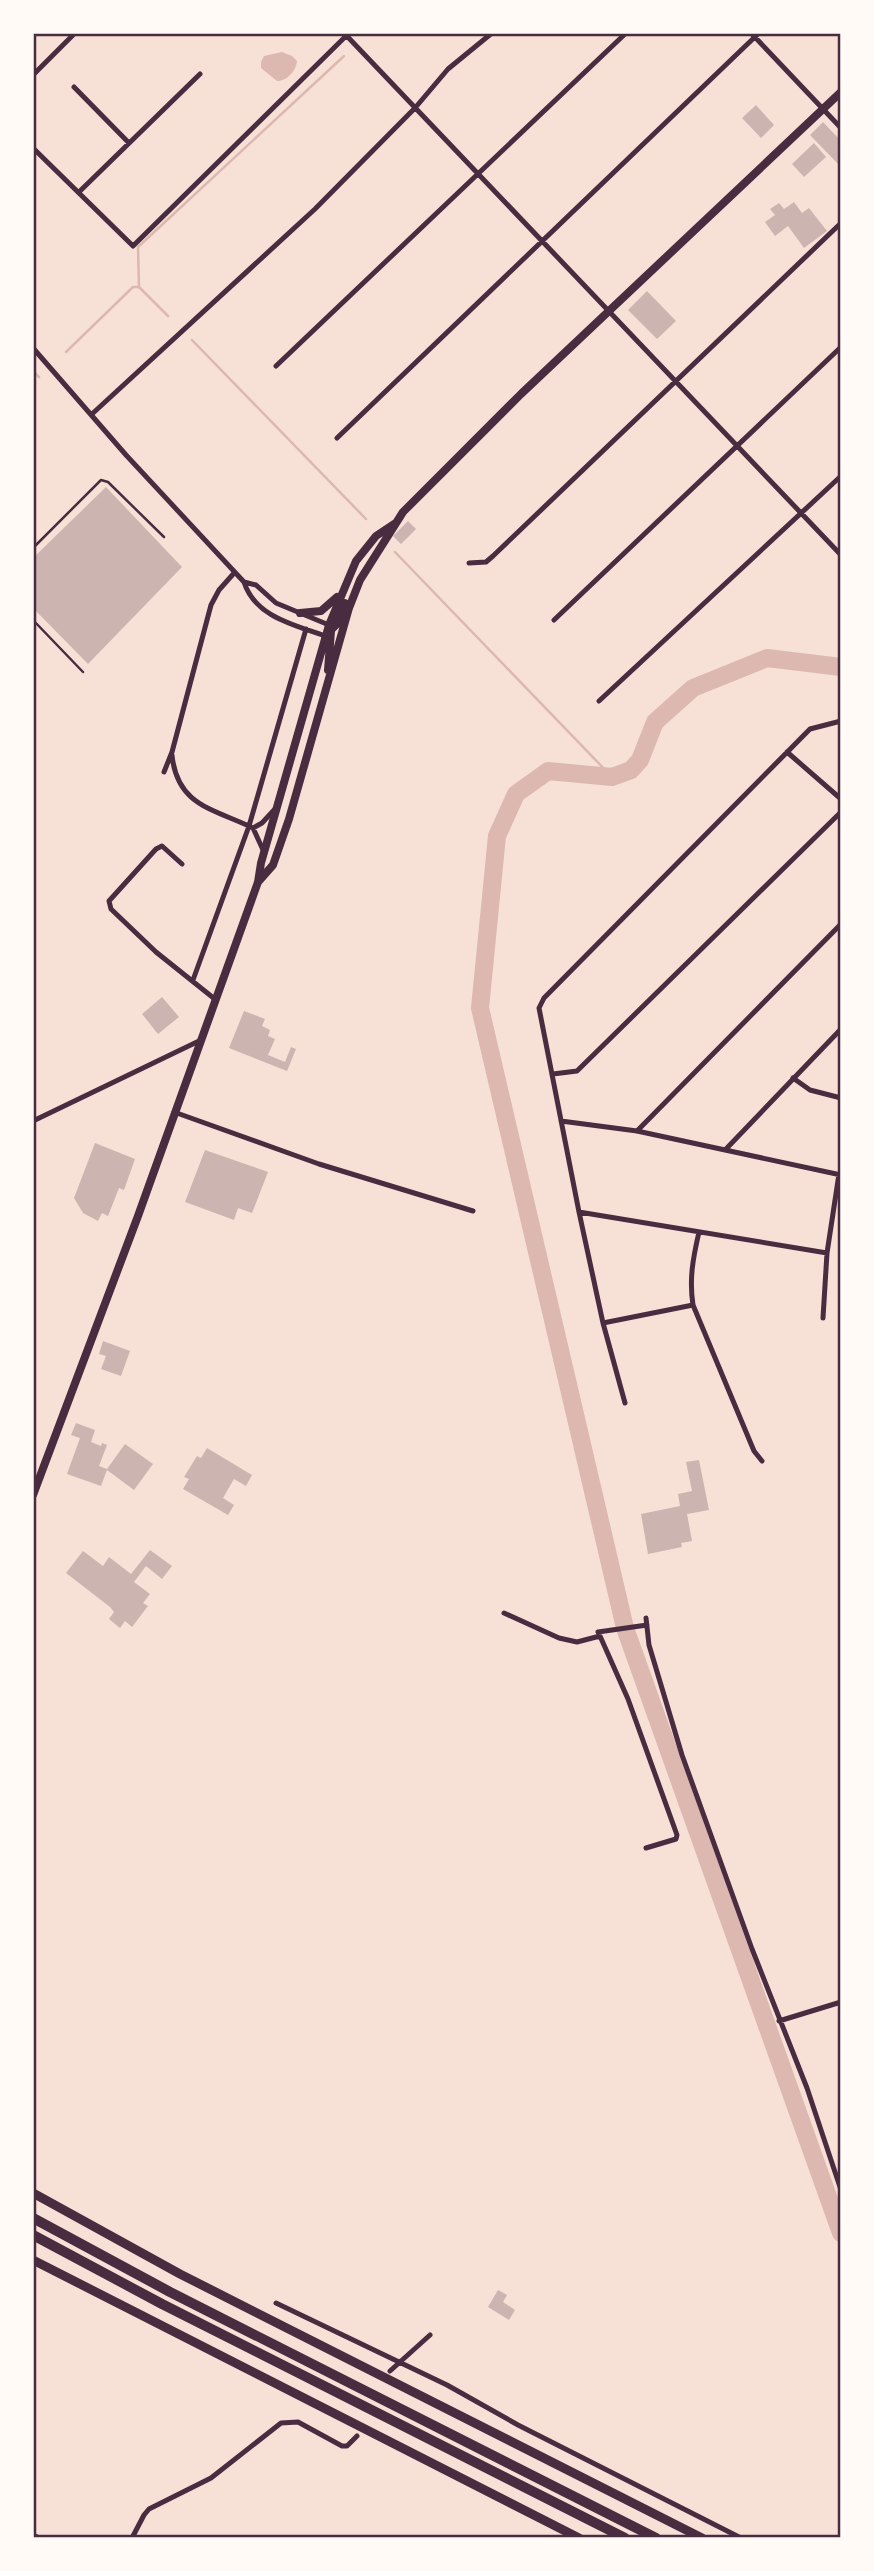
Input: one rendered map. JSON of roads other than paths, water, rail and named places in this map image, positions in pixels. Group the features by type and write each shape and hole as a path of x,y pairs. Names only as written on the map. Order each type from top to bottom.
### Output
{"highway":[{"path":"33,2218 170,2292 656,2538"},
{"path":"33,2235 173,2310 625,2538"}],"main road":[{"path":"33,1495 138,1216 258,882 328,630 345,586 366,547 394,524 447,466 841,92"},
{"path":"258,882 273,866 289,819 349,608 360,580 394,524"},
{"path":"328,630 339,622 360,570 373,556"},
{"path":"300,613 321,611 328,607 345,586"},
{"path":"327,680 328,630"},
{"path":"33,2193 180,2274 702,2538"},
{"path":"33,2260 579,2538"}],"street":[{"path":"33,75 75,33"},
{"path":"92,414 315,209 415,108 448,69 492,33"},
{"path":"276,366 626,33"},
{"path":"33,148 133,246 346,34 477,175 610,310 841,555"},
{"path":"337,438 755,35 841,128"},
{"path":"79,192 200,74"},
{"path":"74,87 129,143"},
{"path":"469,563 486,562 493,556 841,223"},
{"path":"554,620 841,347"},
{"path":"33,348 126,455 244,582 246,588 270,615 306,629 328,630"},
{"path":"599,701 841,476"},
{"path":"164,772 172,752 211,605 219,590 235,572"},
{"path":"244,582 256,586 276,604 300,613 328,630"},
{"path":"193,980 251,827 306,629"},
{"path":"625,1403 603,1323 539,1008 544,998 810,729 841,721"},
{"path":"172,752 174,775 187,795 214,811 251,827 264,853"},
{"path":"787,752 841,799"},
{"path":"251,827 262,823 279,803"},
{"path":"553,1074 577,1071 586,1063 841,812"},
{"path":"183,864 162,846 156,849 108,901 111,909 156,952 216,1000"},
{"path":"637,1131 841,924"},
{"path":"726,1149 841,1029"},
{"path":"33,1121 199,1041"},
{"path":"793,1078 810,1090 841,1098"},
{"path":"174,1111 319,1164 472,1211"},
{"path":"561,1121 637,1131 840,1175 827,1253 823,1318"},
{"path":"579,1212 827,1253"},
{"path":"699,1232 691,1263 693,1305 754,1451 762,1461"},
{"path":"603,1323 693,1305"},
{"path":"504,1613 559,1638 577,1642 600,1636"},
{"path":"646,1848 670,1843 677,1835 628,1699 598,1632 636,1626 647,1621 649,1645 682,1755 779,2021 807,2088 841,2190"},
{"path":"779,2021 841,2002"},
{"path":"276,2303 400,2361 480,2402 517,2426 741,2538"},
{"path":"390,2371 430,2336"},
{"path":"132,2538 149,2509 211,2478 281,2423 298,2422 342,2446 348,2446 357,2436"}],"lane":[{"path":"33,548 101,480 108,482 164,537"},
{"path":"33,620 83,672"}],"waterway":[{"path":"168,316 139,287 138,247 344,56"},
{"path":"66,352 133,287 138,287"},
{"path":"192,340 366,519"},
{"path":"33,371 39,377"},
{"path":"395,552 612,777"},
{"path":"841,667 767,658 693,688 655,722 640,760 631,770 612,777 548,771 516,794 497,836 480,1008 625,1628 841,2233"}]}
